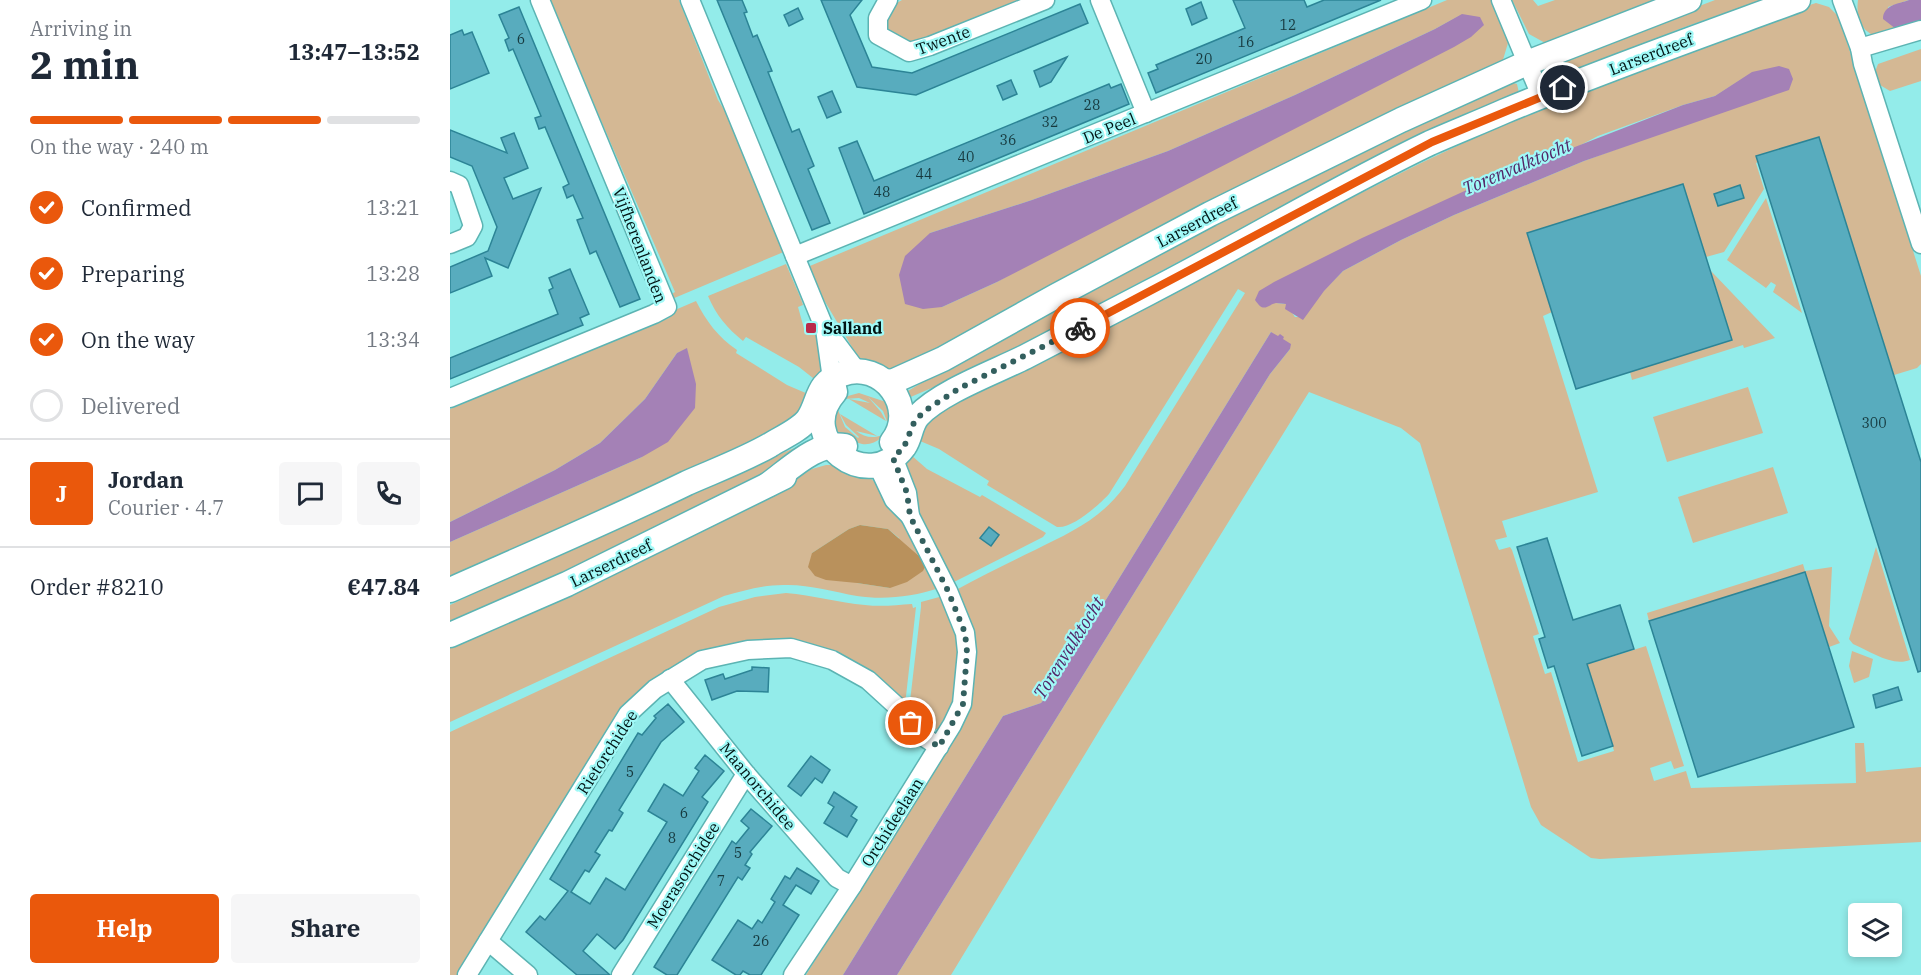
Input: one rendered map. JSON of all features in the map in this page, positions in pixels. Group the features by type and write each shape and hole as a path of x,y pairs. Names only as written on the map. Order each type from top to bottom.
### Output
{"main road":[{"name":"Larserdreef","path":"1689,0 1527,63 1401,120 1210,214 943,359 922,376 899,404 919,415 960,388 1230,250 1432,142 1541,96 1798,0"},
{"path":"450,590 614,518 769,446 806,435 814,430 817,415 826,404 840,374 857,371 873,374 899,404 904,447 886,456 882,450 866,454 857,453 844,446 835,451 817,415"},
{"path":"833,385 855,383 870,385 899,404"},
{"name":"Larserdreef","path":"450,635 663,539 769,484 802,460 835,451"}],"street":[{"name":"Vijfherenlanden","path":"450,398 667,307 540,0"},
{"path":"690,0 824,327 833,385"},
{"name":"Twente","path":"888,0 878,18 878,36 909,52 930,46 1045,0"},
{"path":"1100,0 1146,113"},
{"name":"De Peel","path":"795,256 1422,0"},
{"path":"1501,0 1541,96"},
{"path":"1842,0 1860,48 1863,64 1921,244"},
{"path":"1860,48 1921,30"},
{"path":"450,181 459,185 473,226 467,237 450,244"},
{"path":"824,327 857,371"},
{"name":"Orchideelaan","path":"793,975 852,886 939,747 963,704 967,652 965,633 948,591 910,516 894,500 886,456"},
{"name":"Rietorchidee","path":"467,975 628,714 655,689 702,660 748,650 791,648 832,660 868,680 902,711 921,735 939,747"},
{"name":"Maanorchidee","path":"670,679 746,774 837,878 852,886"},
{"name":"Moerasorchidee","path":"621,975 746,774"},
{"path":"488,941 528,975"}],"shaded area":[{"path":"549,0 679,0 718,100 735,127 786,251 672,299 670,295 675,292"},
{"path":"902,0 1028,0 909,47 883,27 893,5"},
{"path":"1447,0 1494,0 1505,26 1508,43 1502,63 1457,81 1393,112 895,372 869,366 859,359 805,268","holes":["1462,14 997,282 942,307 930,233 1032,200 1168,151 1295,95"]},
{"path":"1512,0 1533,0 1538,6 1555,0 1655,0 1547,44 1529,34"},
{"path":"1715,0 1762,0 1682,28 1561,77 1554,79 1548,74 1548,67 1585,50"},
{"path":"1858,0 1909,0 1888,7 1896,29 1921,21 1921,25 1876,36 1866,30 1860,22"},
{"path":"1909,0 1921,0 1921,21 1896,29 1883,19 1888,8"},
{"path":"1816,3 1829,7 1839,17 1921,276 1921,364 1917,368 1894,375 1818,137 1756,156 1764,189 1724,252 1706,257 1683,184 1528,233 1552,312 1543,316 1598,492 1502,521 1507,537 1495,540 1499,550 1510,547 1512,550 1539,634 1533,636 1545,674 1551,672 1578,762 1614,751 1589,670 1581,658 1592,663 1646,646 1684,766 1674,769 1671,761 1650,768 1654,781 1686,771 1691,788 1856,783 1855,743 1864,743 1866,772 1921,767 1921,842 1600,859 1591,858 1541,825 1531,807 1420,443 1401,428 1309,392 951,975 897,975 1270,374 1290,349 1271,332 1046,697 1041,703 1003,716 843,975 806,975 966,716 972,694 975,658 956,590 1073,531 1115,498 1125,486 1245,293 1238,289 1109,494 1092,510 1063,527 1057,527 987,485 989,481 939,449 920,441 918,437 929,416 1227,260 1421,163 1497,127 1746,25","holes":["1752,72 1656,135 1584,161 1454,215 1401,240 1343,271 1298,317 1295,317 1286,304 1276,303 1598,136 1683,105 1715,96"]},
{"path":"1462,14 1480,17 1484,25 1471,37 1454,47 997,282 942,307 923,309 905,304 899,275 905,256 930,233 1032,200 1168,151 1295,95"},
{"path":"1921,49 1921,81 1890,91 1880,85 1875,72 1878,64"},
{"path":"1779,66 1789,69 1793,79 1789,90 1584,161 1454,215 1401,240 1343,271 1324,291 1303,320 1285,309 1286,304 1276,303 1263,307 1255,300 1259,291 1274,282 1362,238 1482,183 1683,105 1715,96 1752,72"},
{"path":"1510,82 1517,84 1519,93 1280,208 976,369 906,399 903,394 984,345 1302,180"},
{"path":"1766,198 1802,313 1773,292 1776,285 1771,282 1766,288 1727,260"},
{"path":"786,264 803,305 798,307 805,332 814,330 818,343 821,362 818,382 799,367 746,337 743,341 722,321 708,296"},
{"path":"1711,271 1775,338 1744,348 1743,345 1632,380 1630,372 1732,340"},
{"path":"696,301 713,328 737,350 736,353 787,385 808,394 796,421 450,583 450,542 642,457 689,362 687,349 677,353 645,399 600,443 555,470 450,522 450,409 669,318 675,310"},
{"path":"1271,332 1284,337 1283,339 1291,344 1290,349 1270,374 897,975 843,975 1003,716 1041,703 1046,697"},
{"path":"687,348 696,384 695,408 668,442 642,457 450,542 450,522 555,470 600,443 645,399 677,353"},
{"path":"1748,387 1763,433 1667,462 1653,417"},
{"path":"859,393 889,403 890,423 880,439 862,444 835,434 832,419 844,397","holes":["868,397 883,411 888,424 882,435 875,437 859,433 856,431 877,436 840,414 858,438 845,427 838,410 844,399 859,398 870,403 849,399 886,421"]},
{"path":"816,439 818,443 732,492 450,624 450,605 722,478"},
{"path":"911,455 927,469 980,497 982,495 1046,533 1043,537 952,583 916,508 905,462"},
{"path":"834,465 866,474 882,489 916,541 939,588 919,594 888,598 857,596 814,587 780,585 764,586 724,596 450,722 450,645 770,493 812,469","holes":["860,525 888,529 899,538 890,588 857,583 812,553 849,529"]},
{"path":"1773,467 1788,513 1693,543 1678,497"},
{"path":"860,525 888,529 920,557 925,567 923,571 907,582 890,588 826,580 815,576 808,567 812,553 849,529"},
{"path":"1876,547 1910,660 1903,662 1874,654 1853,644 1849,639"},
{"path":"1803,564 1805,571 1832,567 1829,626 1840,643 1829,647 1805,572 1649,621 1647,613"},
{"path":"786,593 855,604 877,606 912,604 913,608 916,607 905,705 820,650 683,661 650,684 620,712 457,975 450,975 450,732 719,607 755,597"},
{"path":"943,596 960,641 958,693 942,728 926,731 909,710 921,602"},
{"path":"1852,651 1873,659 1869,677 1854,683 1849,666"}],"building":[{"path":"717,0 742,0 753,37 757,35 772,71 768,72 792,132 799,129 814,166 808,169 830,223 812,230"},
{"path":"821,0 862,0 850,15 872,67 912,73 1080,4 1088,23 916,95 857,87"},
{"path":"1233,0 1304,0 1307,7 1324,0 1381,0 1156,93 1148,73 1158,69 1156,65 1245,28"},
{"path":"1201,2 1207,18 1192,25 1186,9"},
{"path":"519,7 640,299 620,307 596,251 590,254 577,220 583,218 573,195 567,198 563,187 569,184 545,127 539,129 535,118 541,116 513,49 509,51 505,40 509,38 499,15"},
{"path":"798,8 803,19 789,26 784,15"},
{"path":"462,30 464,35 472,32 489,73 450,89 450,35"},
{"path":"1067,57 1051,82 1040,87 1034,71"},
{"path":"1011,80 1017,94 1003,100 997,86"},
{"path":"1109,84 1111,88 1121,84 1129,104 864,214 839,148 857,141 874,181"},
{"path":"832,91 841,112 827,118 818,97"},
{"path":"450,130 507,153 501,138 514,133 528,168 504,178 513,199 541,188 508,268 485,258 492,276 450,293 450,267 488,251 497,227 472,166 450,157"},
{"path":"1819,137 1921,462 1921,671 1918,672 1756,156"},
{"path":"1683,184 1732,340 1576,389 1527,233"},
{"path":"1740,185 1744,198 1718,206 1714,194"},
{"path":"570,269 589,314 580,318 583,325 450,379 450,358 558,314 549,290 553,288 549,278"},
{"path":"989,527 999,535 991,546 980,538"},
{"path":"1547,538 1573,620 1620,605 1634,649 1587,664 1613,746 1582,756 1554,666 1548,668 1539,639 1545,637 1517,547"},
{"path":"1805,572 1854,727 1698,777 1649,621"},
{"path":"752,667 769,668 768,692 737,691 712,700 705,680 723,674 725,679 752,670"},
{"path":"1898,687 1902,700 1876,708 1873,695"},
{"path":"668,704 684,722 661,742 619,810 623,813 595,852 600,855 589,872 585,870 571,892 590,904 606,878 625,890 667,822 648,811 664,784 683,796 699,771 695,768 705,755 724,771 702,797 708,802 623,940 615,949 597,934 583,951 610,975 577,975 526,932 540,916 545,920 568,891 550,879 638,733 642,735 656,718 654,716"},
{"path":"811,756 830,770 822,783 815,778 801,796 788,786"},
{"path":"834,792 857,807 851,816 857,820 847,837 824,823 834,807 828,803"},
{"path":"751,809 772,826 750,852 752,854 745,865 750,868 742,880 738,877 677,975 667,975 654,967 732,841 736,844 749,828 741,821"},
{"path":"797,868 819,881 811,894 796,885 783,905 799,915 761,975 750,975 743,971 740,975 736,975 712,960 738,920 752,929 758,920 762,923 775,902 771,899 785,876 790,879"}],"way so far":[{"path":"911,723 921,735 939,747 963,704 967,652 961,620 910,516 907,493 893,458 904,447 915,420 929,408 960,388 1080,328"}],"place":[{"name":"Salland","path":"811,328"}],"route":[{"path":"1080,328 1432,142 1563,88"}],"water label":[{"name":"Torenvalktocht","path":"1517,167"},
{"name":"Torenvalktocht","path":"1069,648"}]}
